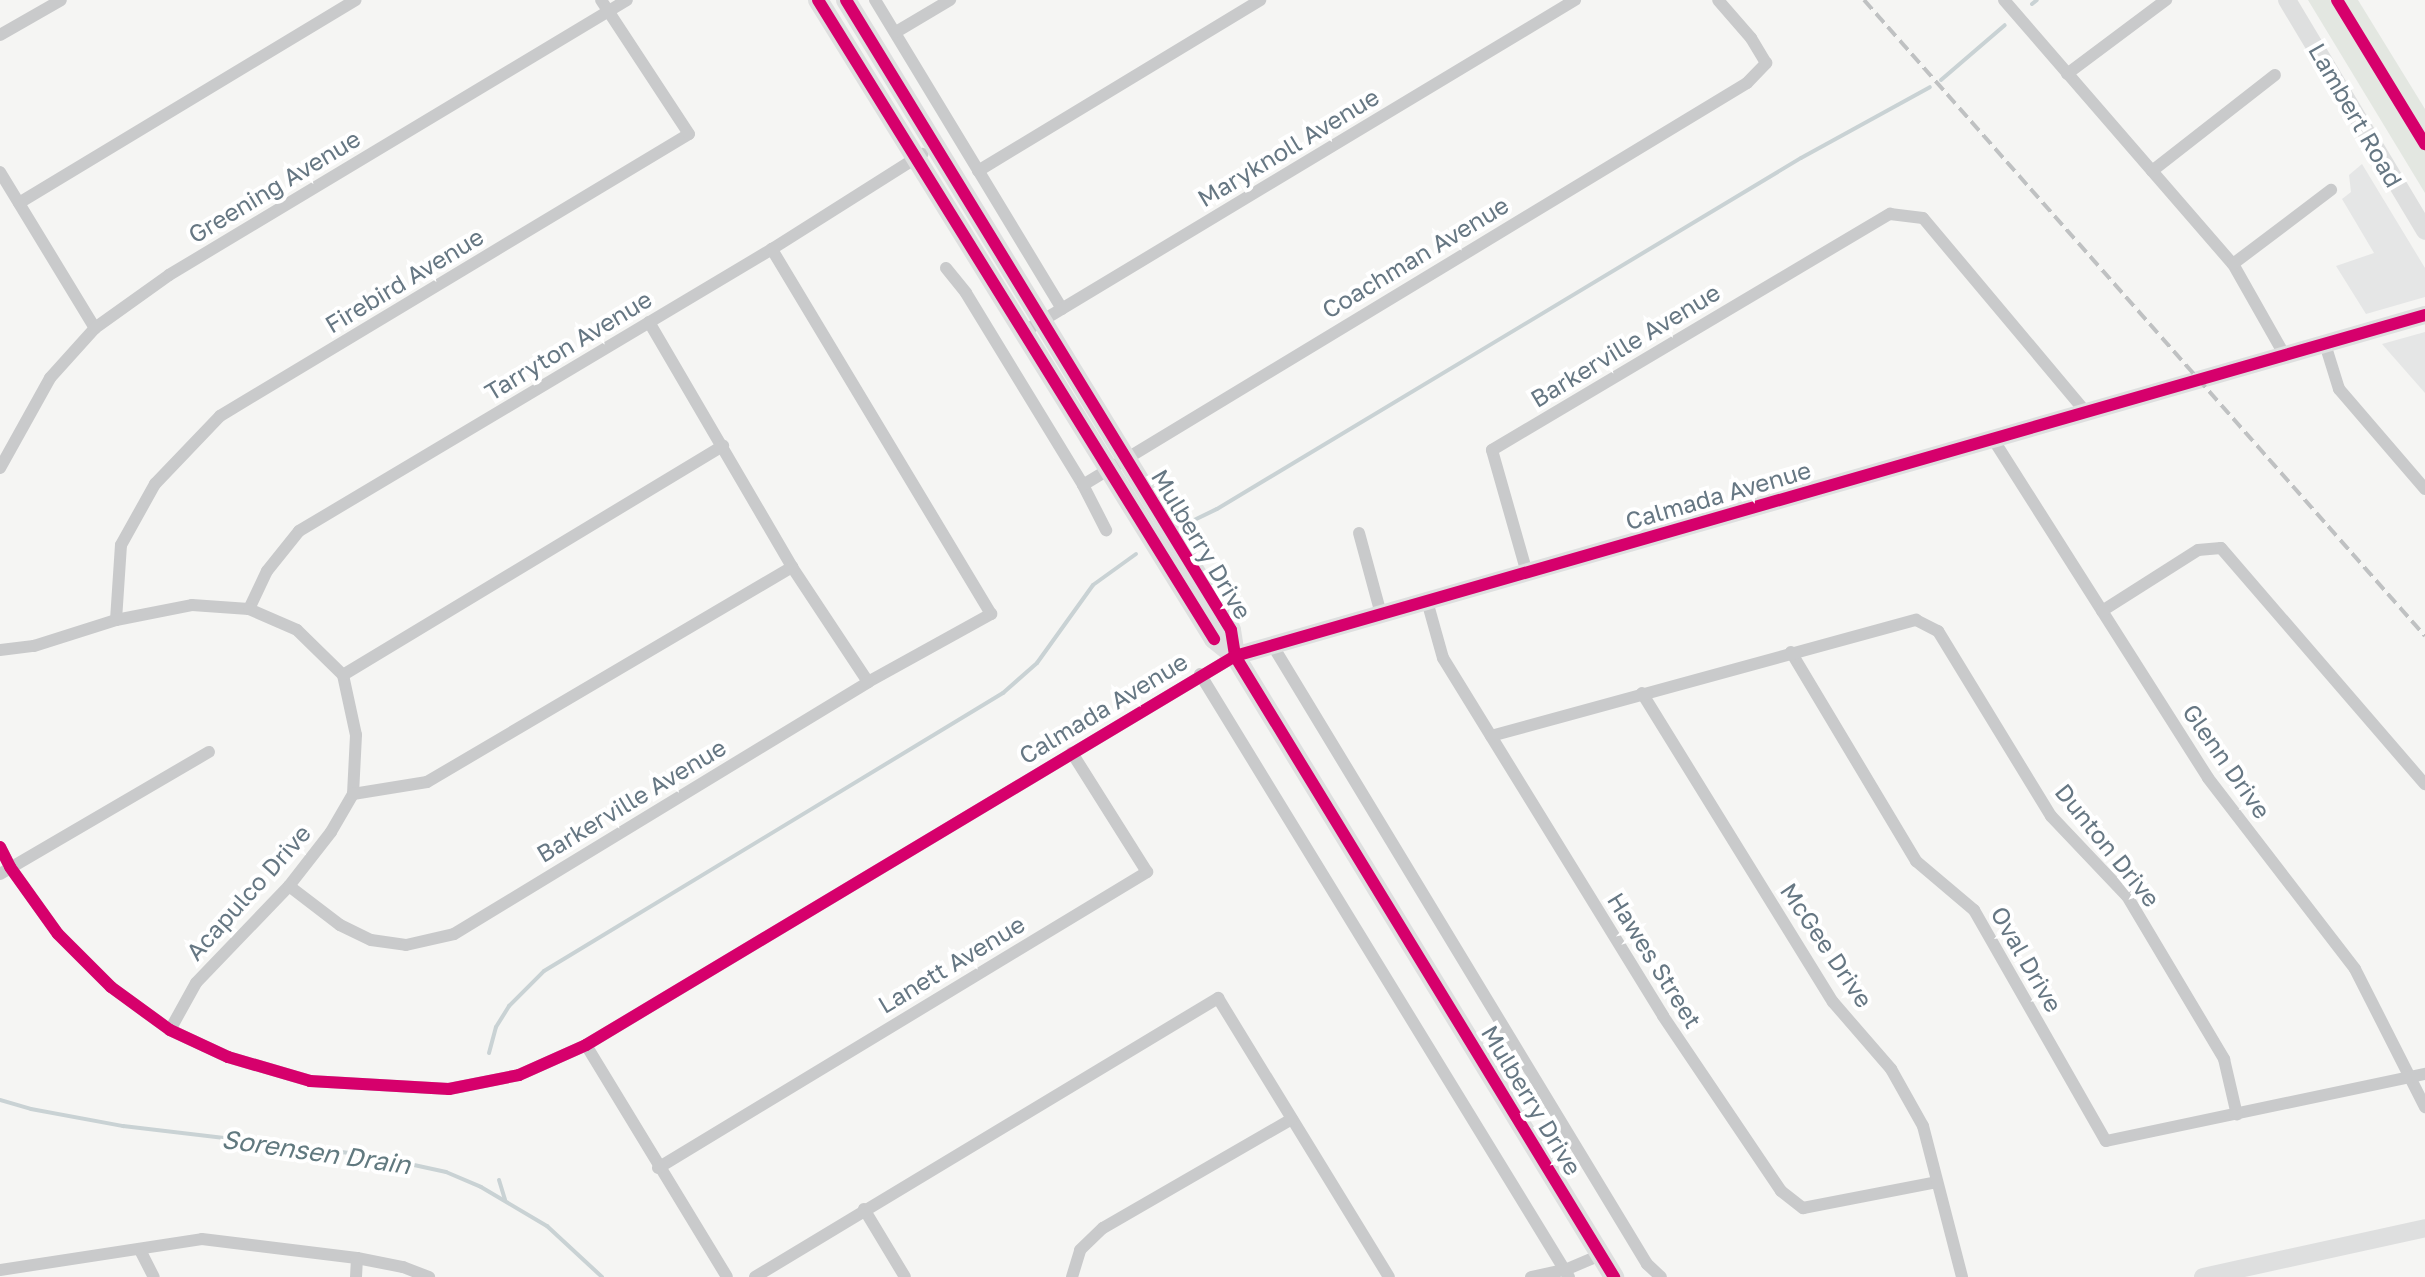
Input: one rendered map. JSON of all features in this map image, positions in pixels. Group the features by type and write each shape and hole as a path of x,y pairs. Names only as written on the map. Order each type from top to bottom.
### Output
{"main road":[{"name":"Mulberry Drive","path":"818,0 1025,331 1116,462"},
{"name":"Mulberry Drive","path":"846,0 938,146 1053,315 1116,462 1214,639 1235,656 1614,1277"}],"street":[{"path":"0,35 61,0"},
{"path":"19,203 355,0"},
{"name":"Greening Avenue","path":"0,468 3,446 50,378 95,328 169,275 604,6 627,0"},
{"path":"875,0 978,171 1053,315"},
{"path":"896,32 950,0"},
{"path":"978,171 1260,0"},
{"name":"Maryknoll Avenue","path":"1025,331 1575,0"},
{"name":"Coachman Avenue","path":"1083,485 1116,462 1747,83 1766,63 1751,38 1718,0"},
{"path":"2004,0 2233,264 2284,354"},
{"path":"2067,74 2166,0"},
{"name":"Lambert Road","path":"2287,0 2425,231"},
{"name":"Firebird Avenue","path":"116,620 121,545 155,484 220,416 689,134 604,6"},
{"path":"2152,171 2275,75"},
{"name":"Tarryton Avenue","path":"249,609 267,571 299,531 772,249 938,146"},
{"path":"0,172 95,328"},
{"path":"2233,264 2331,190"},
{"name":"Barkerville Avenue","path":"1527,573 1492,450 1890,214 1923,218 2086,412"},
{"name":"Barkerville Avenue","path":"289,886 340,925 371,940 406,945 454,934 868,682 991,614 772,249"},
{"path":"946,268 966,293 1083,485 1106,530"},
{"name":"Calmada Avenue","path":"5,871 58,934 111,987 170,1030 228,1057 310,1081 449,1089 519,1075 586,1045 1200,674 1235,656 2425,315"},
{"path":"649,322 792,567 868,682"},
{"path":"2325,344 2339,389 2425,489"},
{"name":"Glenn Drive","path":"1993,439 2208,778 2355,969 2425,1107"},
{"path":"0,650 34,646 116,620 192,605 249,609 297,630 343,675 723,446"},
{"path":"1359,533 1381,614"},
{"path":"2102,611 2198,550 2221,548 2425,784"},
{"path":"353,794 427,782 792,567"},
{"name":"Hawes Street","path":"1427,601 1443,658 1663,1016 1781,1191 1803,1208 1937,1182"},
{"name":"Dunton Drive","path":"1791,652 1916,620 1938,631 2051,816 2127,896 2224,1059 2237,1115"},
{"path":"1273,646 1647,1264 1661,1277"},
{"path":"1491,736 1791,652"},
{"name":"Oval Drive","path":"1791,652 1916,861 1974,910 2106,1141 2237,1115"},
{"path":"1200,674 1567,1274"},
{"name":"Acapulco Drive","path":"170,1030 196,983 289,886 331,832 353,794 356,735 343,675"},
{"name":"McGee Drive","path":"1642,693 1833,1002 1891,1069 1923,1126 1962,1277"},
{"path":"0,847 5,871 209,752"},
{"name":"Lanett Avenue","path":"658,1168 1147,872 1072,753"},
{"path":"755,1277 1218,998 1389,1277"},
{"path":"586,1045 727,1277"},
{"path":"2237,1115 2425,1074"},
{"path":"1072,1277 1080,1250 1103,1228 1292,1119"},
{"path":"864,1209 905,1277"},
{"path":"2203,1277 2425,1228"},
{"path":"0,1270 202,1239 357,1258 403,1267 429,1277"},
{"path":"140,1250 154,1277"},
{"path":"1531,1277 1567,1274 1601,1255"},
{"path":"356,1277 357,1258"}],"shaded area":[{"path":"2308,0 2358,0 2425,109 2425,193"},
{"path":"2362,164 2425,268 2425,297 2366,314 2336,266 2374,253 2342,199 2351,192 2349,175"},
{"path":"2425,332 2425,393 2382,344"}],"waterway":[{"path":"2032,4 2037,0"},
{"path":"1941,80 2005,25"},
{"path":"1186,524 1217,509 1801,158 1930,87"},
{"path":"489,1053 496,1027 509,1006 544,971 1003,693 1037,663 1093,585 1136,554"},
{"name":"Sorensen Drain","path":"0,1100 123,1126 368,1155 446,1172 481,1187 547,1226 602,1277"},
{"path":"499,1180 505,1200"}],"railway":[{"path":"1864,0 2425,636"}],"cycle path":[{"path":"818,0 1214,639"},
{"path":"846,0 1231,630 1235,656 1614,1277"},
{"path":"2337,0 2425,144"},
{"path":"0,847 10,867 58,934 111,987 170,1030 228,1057 310,1081 449,1089 519,1075 586,1045 1235,656 2425,315"}]}
